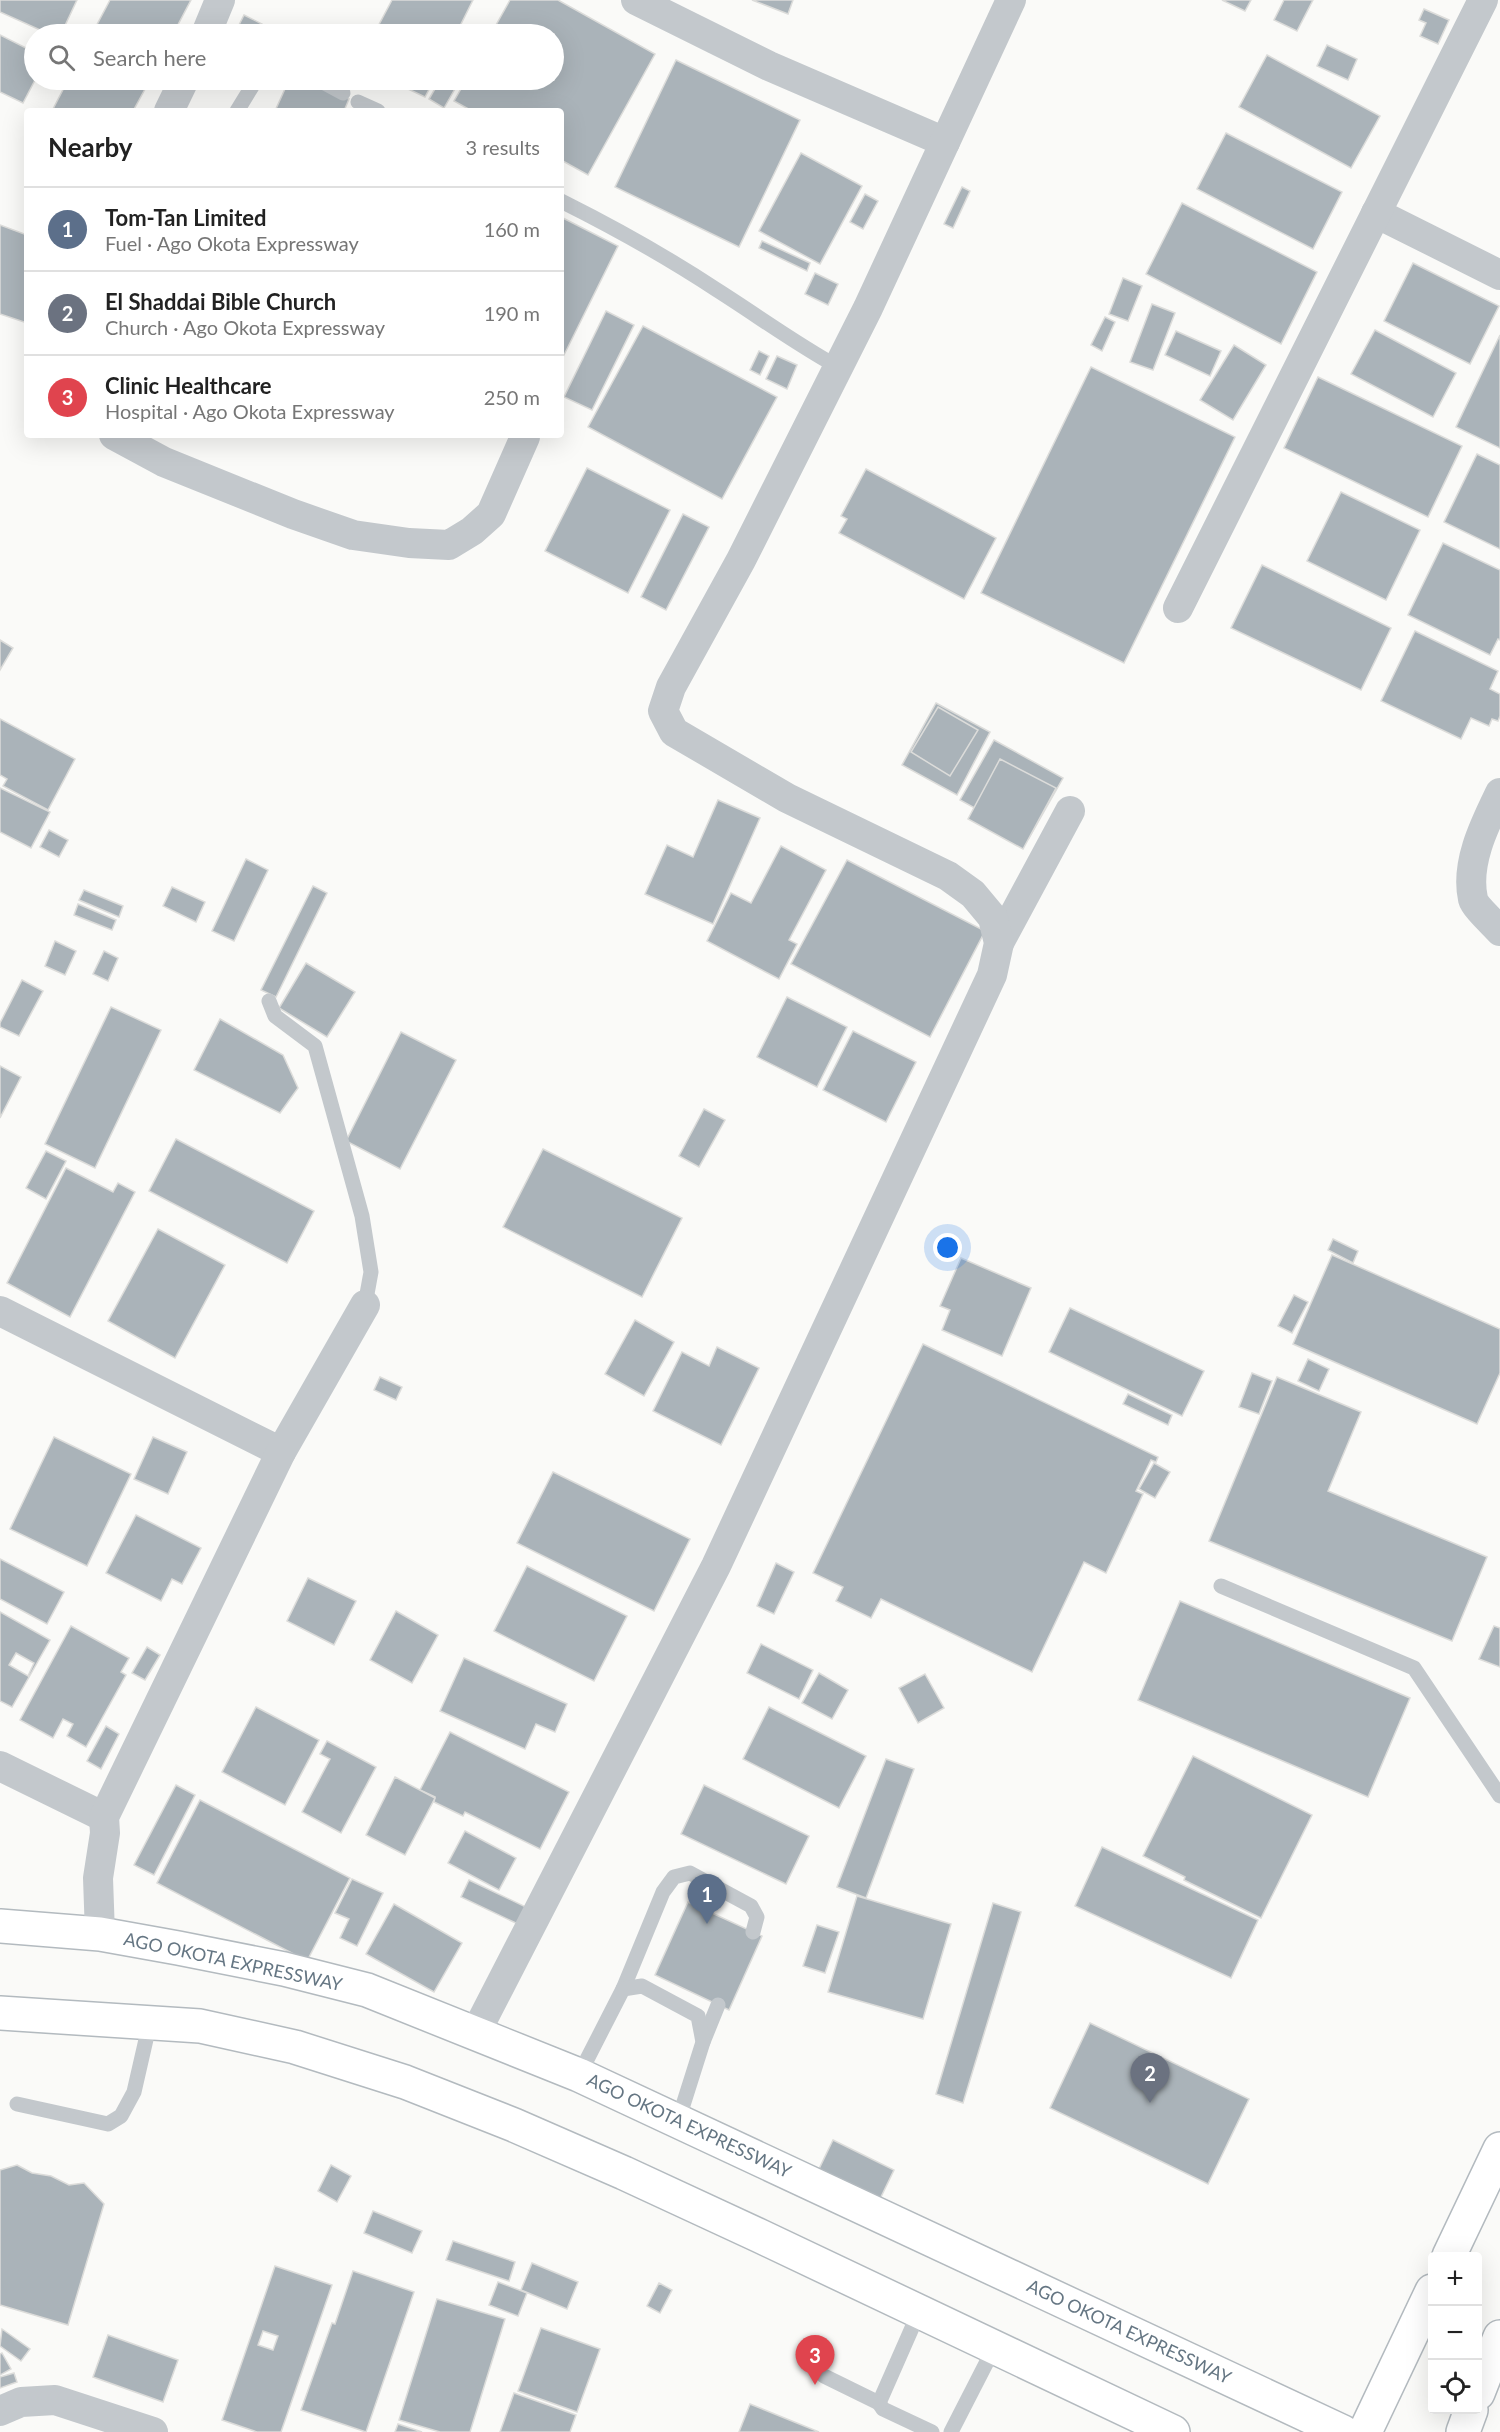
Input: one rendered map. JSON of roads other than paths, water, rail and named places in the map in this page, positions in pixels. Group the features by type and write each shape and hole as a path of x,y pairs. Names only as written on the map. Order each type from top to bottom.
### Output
{"main road":[{"name":"AGO OKOTA EXPRESSWAY","path":"0,1926 100,1934 284,1968 367,1990 579,2075 1343,2432"},
{"path":"0,2013 201,2026 295,2047 405,2082 514,2125 614,2169 1173,2432"},
{"path":"1451,2252 1500,2149"},
{"path":"1374,2432 1365,2432 1428,2299"},
{"path":"1482,2385 1497,2353"},
{"path":"1462,2432 1469,2414"}],"street":[{"path":"210,24 220,0"},
{"path":"636,0 770,66 945,142"},
{"path":"999,943 993,918 973,894 948,876 787,798 674,732 663,711 671,687 741,560 838,367 1011,0"},
{"path":"1178,608 1483,0"},
{"path":"173,108 180,90"},
{"path":"1376,213 1500,275"},
{"path":"120,438 164,462 293,514 353,535 409,543 449,545 472,531 491,514 525,438"},
{"path":"1500,793 1483,827 1473,860 1474,901 1500,931"},
{"path":"475,2034 716,1566 992,975 999,943 1070,811"},
{"path":"100,1934 98,1878 105,1833 104,1817 281,1452 365,1305"},
{"path":"0,1311 281,1452"},
{"path":"0,1766 104,1817"},
{"path":"0,2411 21,2402 55,2400 153,2432"}],"lane":[{"path":"239,108 250,90"},
{"path":"338,90 344,93"},
{"path":"358,102 371,108"},
{"path":"564,203 633,238 717,290 802,347 838,367"},
{"path":"269,1001 275,1016 315,1046 362,1216 371,1272 365,1305"},
{"path":"1221,1586 1414,1668 1500,1796"},
{"path":"579,2075 623,1989 663,1892 674,1877 690,1873 751,1906 757,1917 753,1932"},
{"path":"623,1989 642,1986 698,2016 703,2042"},
{"path":"678,2121 703,2042 718,2005"},
{"path":"17,2104 108,2124 121,2116 134,2092 150,2022"},
{"path":"879,2403 920,2312"},
{"path":"951,2432 994,2348"},
{"path":"824,2376 879,2403 883,2409 932,2432"}],"place":[{"name":"Tom-Tan Limited","path":"707,1924"},
{"name":"El Shaddai Bible Church","path":"1150,2103"},
{"name":"Clinic Healthcare","path":"815,2385"}]}
